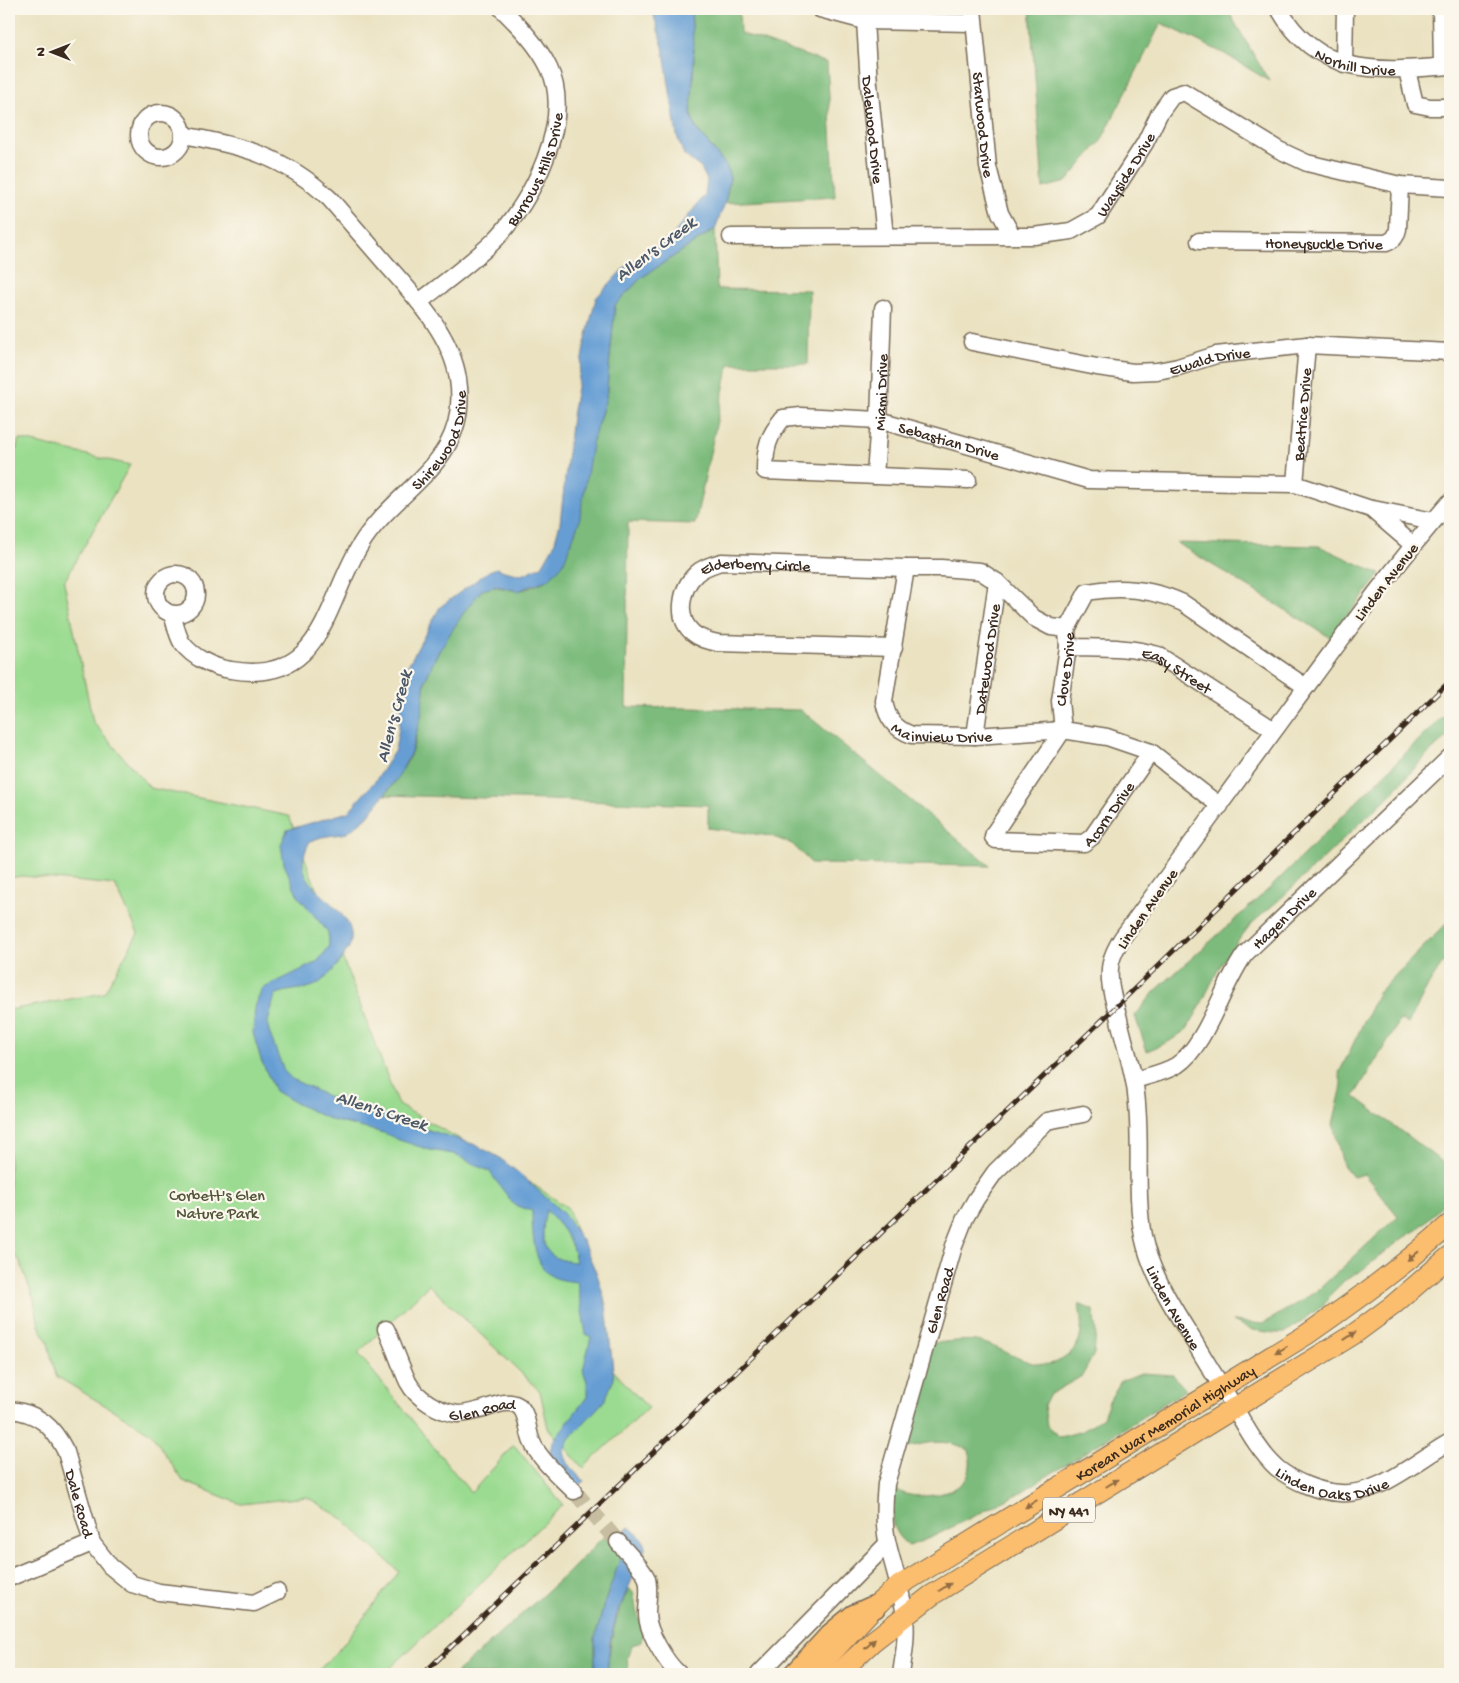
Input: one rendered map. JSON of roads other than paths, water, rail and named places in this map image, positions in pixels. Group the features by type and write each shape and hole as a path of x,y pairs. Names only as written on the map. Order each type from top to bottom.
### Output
{"highway":[{"path":"795,1674 849,1620 874,1607"}],"main road":[{"name":"Korean War Memorial Highway","path":"812,1674 874,1607 900,1585 1306,1335 1361,1297 1423,1249 1450,1224"},
{"name":"Korean War Memorial Highway","path":"838,1674 873,1641 932,1595 1354,1334 1392,1306 1450,1256"}],"street":[{"name":"Burrows Hills Drive","path":"419,302 496,239 515,216 534,186 545,161 553,134 556,89 550,70 540,52 523,30 502,9"},
{"path":"820,9 865,21 973,16"},
{"name":"Norhill Drive","path":"1279,9 1304,41 1326,56 1344,64 1367,69 1407,70 1446,66"},
{"path":"1344,64 1345,9"},
{"path":"1441,9 1446,66"},
{"name":"Starwood Drive","path":"973,16 988,167 1000,213 1012,236"},
{"name":"Dalewood Drive","path":"865,21 869,84 885,236"},
{"path":"1407,70 1415,104 1430,108 1450,107"},
{"name":"Wayside Drive","path":"731,237 1034,236 1071,231 1098,216 1140,151 1172,96 1184,92 1280,150 1308,163 1400,185 1450,188"},
{"name":"Shirewood Drive","path":"172,614 182,643 197,656 215,666 246,672 279,668 300,655 311,644 322,628 349,565 361,544 389,509 424,477 439,460 450,442 459,403 458,380 454,358 439,332 419,302 330,199 295,170 266,156 241,147 183,135"},
{"name":"Honeysuckle Drive","path":"1199,241 1386,243 1393,240 1398,229 1400,185"},
{"name":"Miami Drive","path":"875,476 883,308"},
{"name":"Ewald Drive","path":"972,342 1097,367 1134,372 1157,371 1178,367 1216,356 1307,345 1450,352"},
{"name":"Beatrice Drive","path":"1295,484 1307,345"},
{"name":"Sebastian Drive","path":"968,480 765,470 765,452 767,441 783,418 801,416 879,420 1089,480 1295,484 1371,508 1433,521"},
{"name":"Linden Avenue","path":"1234,1408 1162,1286 1150,1261 1140,1212 1139,1122 1134,1080 1112,995 1110,968 1114,950 1375,592 1450,502"},
{"name":"Sebastian Drive","path":"1371,508 1413,545"},
{"name":"Elderberry Circle","path":"894,648 718,643 705,640 693,634 685,624 682,600 687,586 696,574 707,566 721,562 941,568 980,571 997,582 1034,618 1051,626 1067,629"},
{"name":"Mainview Drive","path":"906,568 884,701 886,711 895,727 902,732 912,735 975,736 1063,730"},
{"name":"Datewood Drive","path":"975,736 997,582"},
{"name":"Clove Drive","path":"1220,806 1151,752 1107,737 1063,730 1060,701 1068,647 1067,629 1087,592 1107,588 1128,589 1172,598 1184,603 1306,687"},
{"name":"Easy Street","path":"1068,647 1146,651 1158,655 1274,730"},
{"name":"Acorn Drive","path":"1063,730 994,833 993,837 996,840 1084,843 1092,837 1151,752"},
{"name":"Hagen Drive","path":"1134,1080 1167,1070 1177,1065 1192,1052 1234,971 1246,954 1450,757"},
{"name":"Glen Road","path":"901,1674 906,1642 905,1616 900,1585 887,1544 884,1518 886,1484 954,1246 965,1218 995,1172 1047,1121 1083,1114"},
{"name":"Glen Road","path":"386,1330 408,1382 420,1396 433,1406 458,1414 469,1413 504,1403 514,1403 520,1407 534,1447 574,1491"},
{"name":"Linden Oaks Drive","path":"1234,1408 1264,1453 1277,1468 1291,1478 1320,1490 1340,1493 1358,1492 1376,1486 1450,1442"},
{"name":"Dale Road","path":"9,1410 36,1416 54,1431 66,1452 92,1543 110,1566 132,1584 159,1592 254,1603 277,1592"},
{"path":"9,1578 92,1543"},
{"path":"759,1674 887,1544"},
{"path":"620,1545 644,1574 648,1583 647,1618 650,1630 655,1642 679,1674"}],"water":[{"name":"Allen's Creek","path":"652,9 691,9 694,60 691,113 695,127 727,167 730,178 725,203 715,229 641,278 615,305 606,398 593,439 579,522 563,564 549,579 518,591 497,586 482,590 466,609 437,654 425,681 421,716 411,752 399,776 367,817 347,833 310,841 304,859 304,870 316,889 334,906 348,924 351,934 350,945 336,967 315,986 275,995 268,1022 269,1032 284,1071 292,1079 337,1101 473,1144 497,1156 563,1213 583,1242 598,1277 606,1305 614,1379 605,1400 569,1439 563,1452 570,1467 584,1481 575,1490 549,1454 553,1441 587,1397 587,1382 583,1370 591,1337 586,1334 577,1282 553,1277 544,1270 540,1263 532,1227 532,1211 514,1205 489,1171 453,1154 430,1150 384,1133 331,1120 275,1091 261,1060 253,1033 255,1007 262,989 317,962 329,947 328,932 298,896 284,864 281,845 287,830 348,812 376,780 395,750 399,728 401,693 406,669 440,607 489,571 497,568 522,575 542,566 554,545 560,523 572,416 584,347 596,298 624,268 672,236 705,195 707,180 701,168 684,155 677,136 663,47","holes":["546,1210 569,1239 576,1262 564,1260 549,1253 543,1239"]},
{"path":"629,1527 642,1538 646,1547 617,1614 610,1642 607,1674 595,1674 595,1639 604,1604 625,1546 618,1537"}],"tunnel":[{"path":"574,1491 618,1542"}],"railway":[{"path":"423,1674 1123,1000 1450,681"}],"park label":[{"name":"Corbett's Glen Nature Park","path":"217,1203"}]}
